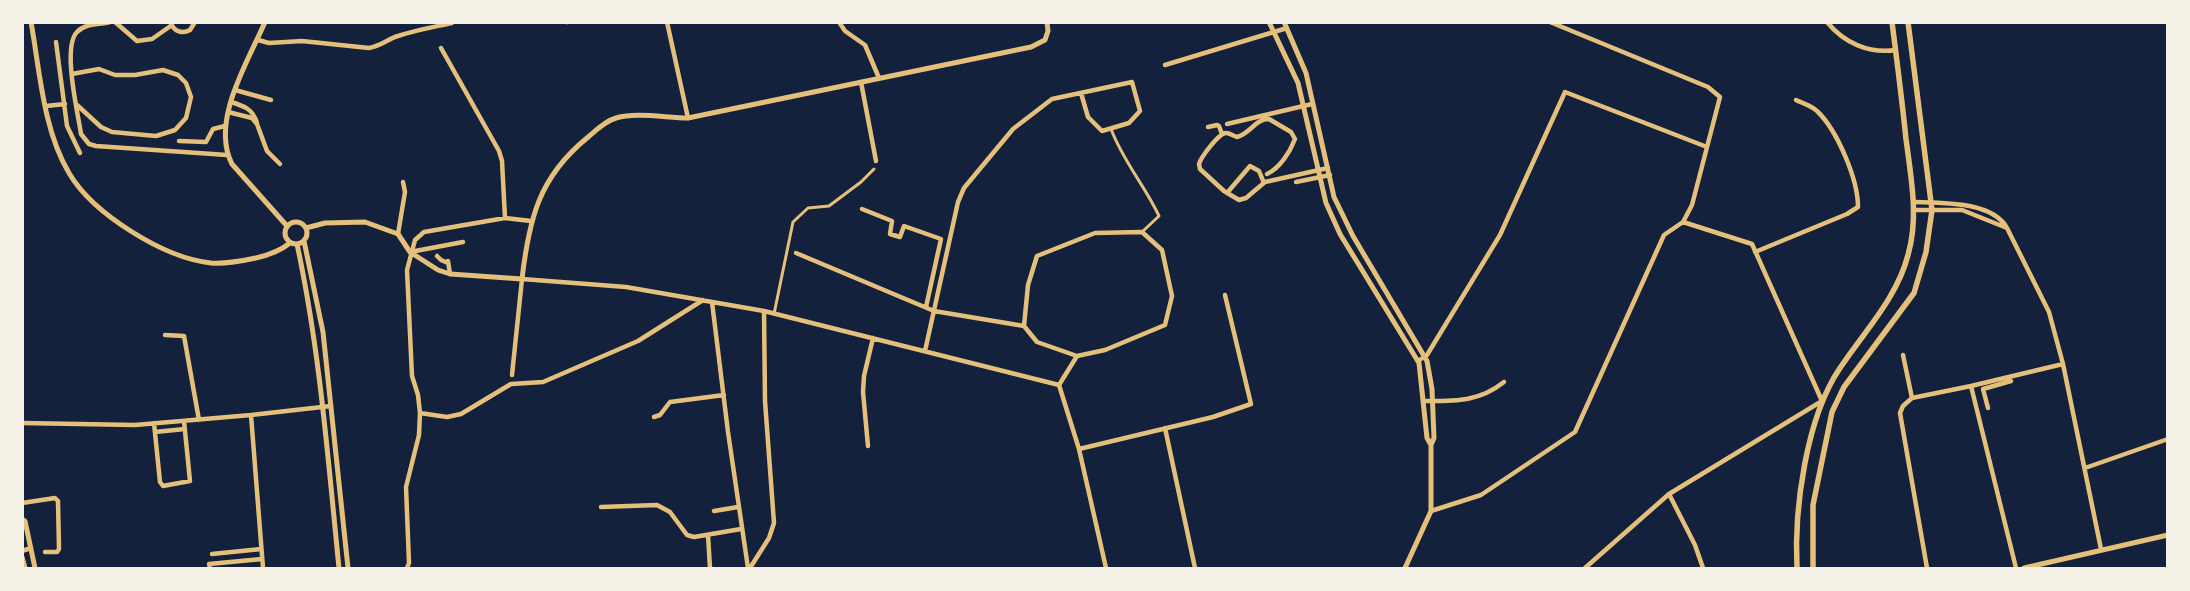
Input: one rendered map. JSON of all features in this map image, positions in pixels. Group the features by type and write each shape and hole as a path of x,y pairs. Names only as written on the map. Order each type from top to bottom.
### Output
{"main road":[{"path":"1797,568 1797,506 1812,433 1822,401 1838,370 1896,288 1909,255 1914,202 1892,22"},
{"path":"1813,568 1813,505 1832,412 1844,388 1914,293 1926,252 1932,210 1908,22"}],"street":[{"path":"31,22 46,106 58,150 70,174 106,215 158,246 186,257 211,263 240,262 268,255 284,248 290,242"},
{"path":"110,22 86,26 78,31 71,40 72,74 81,134 89,144 227,154"},
{"path":"115,22 132,39 137,41 152,39 171,24 175,30 183,33 190,30 195,22"},
{"path":"258,40 269,42 302,41 370,48 380,46 395,37 452,22"},
{"path":"667,22 688,118"},
{"path":"839,22 845,31 865,46 879,78"},
{"path":"512,375 522,278 531,221 543,188 570,151 615,118 632,116 688,118 1031,47 1045,40 1048,31 1047,22"},
{"path":"1270,22 1298,82 1326,204 1340,234 1418,361 1428,438 1431,445"},
{"path":"1431,511 1481,495 1575,432 1664,236 1682,222 1692,204 1720,98 1708,87 1550,22"},
{"path":"1827,22 1846,40 1866,49 1882,52 1896,50"},
{"path":"263,23 258,40 235,90 228,112 225,126 227,154 232,164 287,226 286,237 290,242 297,244 304,241 308,235 306,228 297,221 287,226"},
{"path":"1165,65 1274,32 1285,25 1306,72 1334,197 1353,236 1424,357 1432,389 1434,438 1431,445 1431,511 1405,568"},
{"path":"56,42 68,126 80,153"},
{"path":"441,48 499,151 502,161 505,218"},
{"path":"72,74 98,69 115,75 135,75 163,70 178,74 186,83 190,97 186,118 175,130 156,136 112,132 101,127 77,106"},
{"path":"861,82 876,161"},
{"path":"925,351 958,202 964,188 1013,128 1052,99 1132,82 1140,111 1129,123 1102,132 1088,117 1081,93"},
{"path":"235,90 271,100"},
{"path":"1418,361 1424,357 1500,235 1565,92 1707,147"},
{"path":"1755,252 1847,214 1858,207 1857,189 1837,139 1815,109 1796,100"},
{"path":"231,102 250,110 254,114 266,152 280,164"},
{"path":"46,106 64,104"},
{"path":"1227,124 1312,104"},
{"path":"228,112 252,118 257,124"},
{"path":"1267,174 1273,171 1291,150 1295,140 1291,132 1269,119 1256,123 1245,135 1238,137 1228,132 1222,134 1204,154 1198,164 1200,169 1227,193 1239,200 1246,198 1264,183 1328,168"},
{"path":"179,141 206,142 213,129 225,126"},
{"path":"1208,127 1220,126 1222,134"},
{"path":"1024,326 1028,285 1037,256 1095,233 1142,232 1159,216 1148,193 1136,178 1119,150 1111,128"},
{"path":"1227,193 1250,166 1259,171 1264,183"},
{"path":"774,314 793,222 808,208 829,206 861,182 874,169"},
{"path":"1296,182 1330,175"},
{"path":"398,234 405,192 403,182"},
{"path":"1914,202 1973,207 2003,220 2049,312 2064,364 2101,549"},
{"path":"862,209 892,221 890,234 900,237 904,226 941,239 926,308"},
{"path":"1914,210 1962,210 2007,228"},
{"path":"407,568 409,563 406,487 419,435 420,413 418,395 412,376 407,270 410,252 415,240 424,232 505,218 531,221"},
{"path":"306,228 325,222 365,222 398,234 410,252 427,264 450,274 626,287 764,311 1060,385"},
{"path":"1585,568 1669,494 1822,401 1752,244 1682,222"},
{"path":"796,253 934,312 1024,326 1037,342 1076,356 1105,350 1165,325 1172,296 1162,250 1142,232"},
{"path":"297,244 307,291 324,407 339,567 348,567 323,329 304,241"},
{"path":"410,252 463,242"},
{"path":"437,256 441,260 448,262 450,274"},
{"path":"301,264 309,263"},
{"path":"1364,274 1371,268"},
{"path":"307,291 315,290"},
{"path":"1079,449 1213,416 1251,404 1225,295"},
{"path":"1380,301 1388,295"},
{"path":"420,413 447,417 461,414 511,384 543,382 638,341 703,300"},
{"path":"712,302 741,529 749,568"},
{"path":"749,568 769,538 774,523 765,401 764,311"},
{"path":"313,330 323,329"},
{"path":"164,335 184,336 200,420"},
{"path":"868,446 863,392 864,376 873,338"},
{"path":"1903,355 1912,398"},
{"path":"1076,356 1060,385 1079,449 1106,568"},
{"path":"1927,568 1900,413 1903,406 1912,398 2064,364"},
{"path":"1988,408 1984,388 2011,381"},
{"path":"1424,401 1467,400 1495,389 1504,382"},
{"path":"1971,386 2016,568"},
{"path":"654,417 660,414 670,402 724,395"},
{"path":"1975,402 1985,399"},
{"path":"22,424 154,424 331,406"},
{"path":"251,415 263,568"},
{"path":"154,424 160,482 163,486 190,481 184,421"},
{"path":"170,422 170,430"},
{"path":"1165,428 1195,568"},
{"path":"155,432 185,429"},
{"path":"2085,468 2168,439"},
{"path":"329,468 338,467"},
{"path":"331,486 340,484"},
{"path":"1669,494 1695,545 1703,568"},
{"path":"22,503 55,498 58,501 60,549 57,552 45,552"},
{"path":"601,507 657,505 670,512 687,535 694,537 741,529"},
{"path":"714,511 738,507"},
{"path":"22,519 25,521 35,568"},
{"path":"708,535 710,568"},
{"path":"2024,568 2168,535"},
{"path":"22,551 31,548"},
{"path":"212,554 262,550"},
{"path":"26,568 23,560 33,557"},
{"path":"210,568 209,564 262,559"}]}
